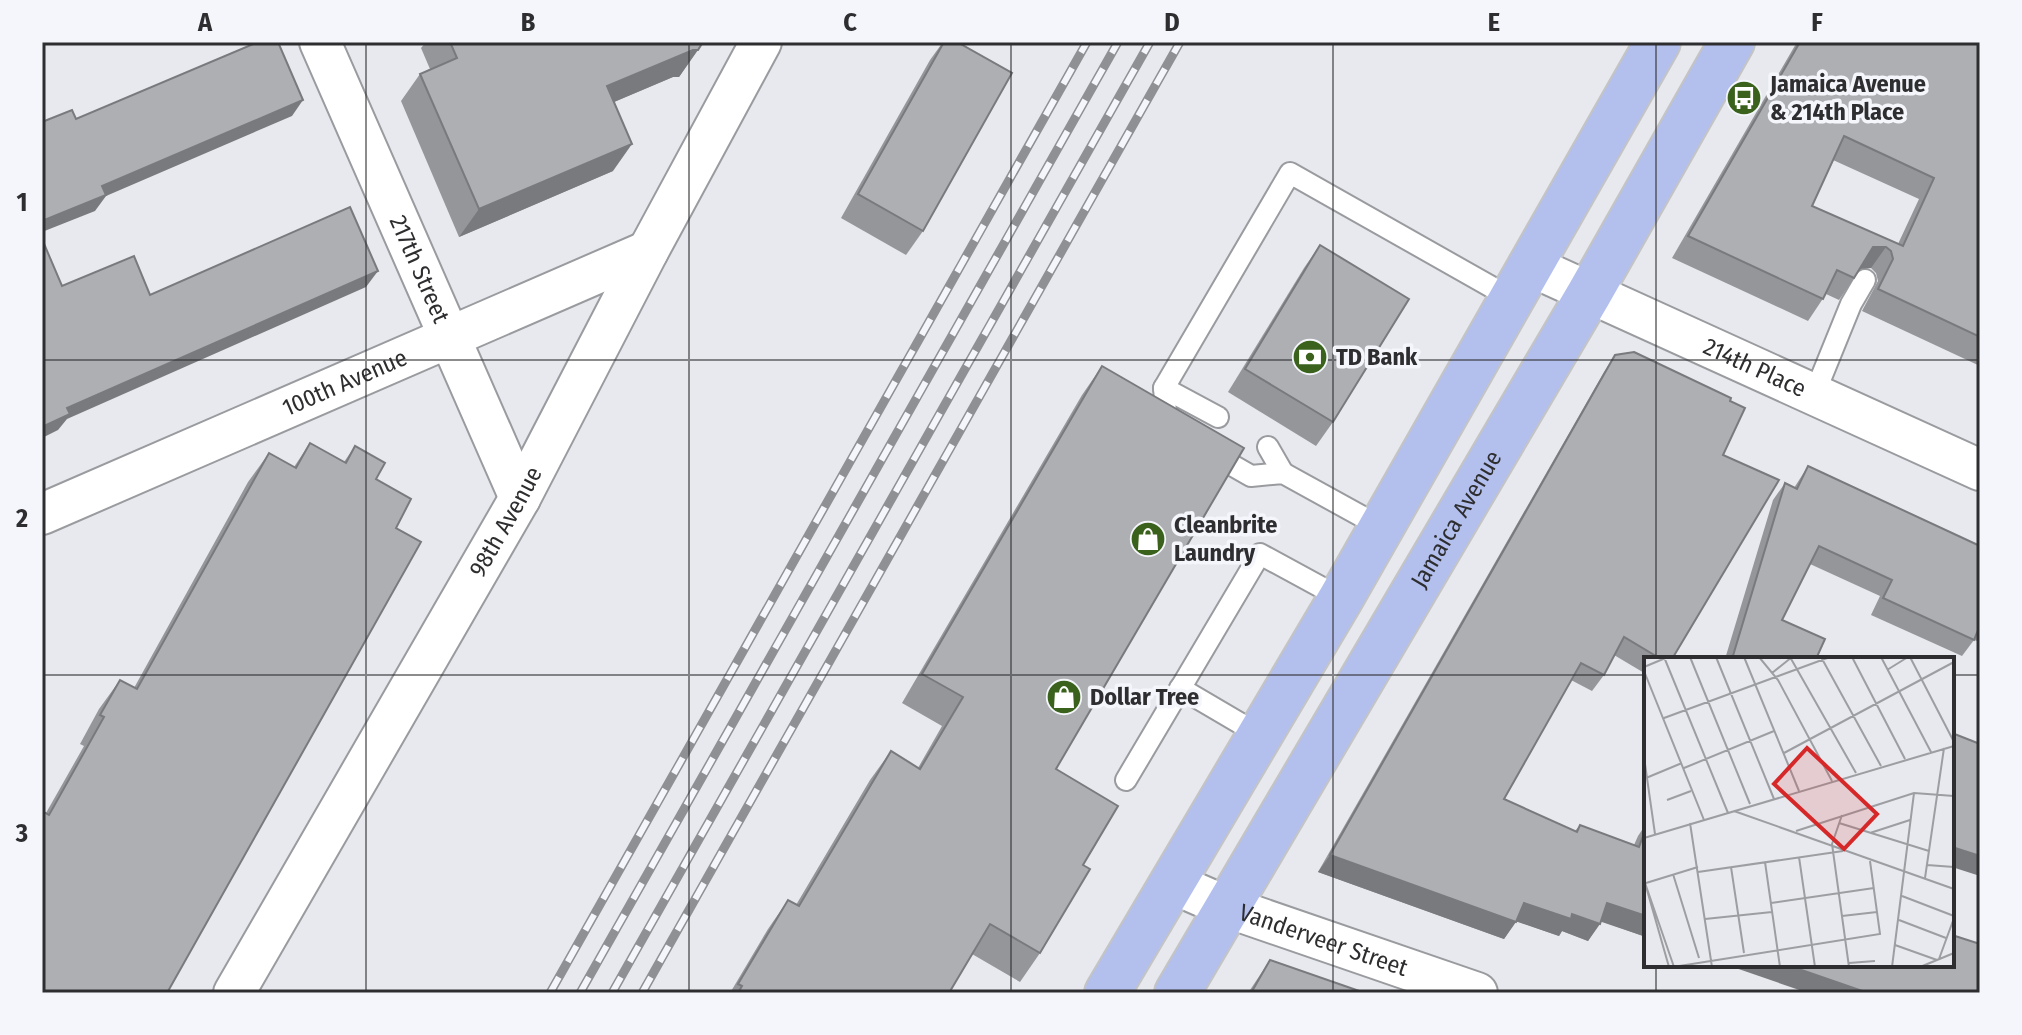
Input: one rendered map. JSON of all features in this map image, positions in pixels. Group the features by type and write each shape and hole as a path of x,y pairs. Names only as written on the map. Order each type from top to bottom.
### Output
{"main road":[{"path":"1107,993 1341,598 1658,42"},
{"name":"Jamaica Avenue","path":"1177,993 1589,294 1732,42"}],"street":[{"name":"217th Street","path":"320,42 520,498"},
{"name":"98th Avenue","path":"234,993 520,498 761,42"},
{"name":"100th Avenue","path":"42,514 648,251"},
{"name":"214th Place","path":"1520,281 1589,294 1980,470"},
{"name":"Vanderveer Street","path":"1172,883 1227,907 1477,993"}],"lane":[{"path":"1283,473 1251,476 1190,440 1166,412 1164,388 1290,173 1520,281"},
{"path":"1814,395 1851,304 1865,280"},
{"path":"1164,388 1218,417"},
{"path":"1268,447 1283,473 1381,527"},
{"path":"1126,780 1260,554 1341,598"},
{"path":"1180,688 1260,735"}],"building":[{"path":"258,42 278,42 303,100 102,186 106,195 42,221 42,122 72,110 76,119"},
{"path":"450,42 703,42 698,50 607,86 632,144 479,209 420,74 457,58"},
{"path":"944,42 957,42 1012,73 923,231 858,194"},
{"path":"1800,42 1980,42 1980,337 1878,289 1893,259 1886,247 1873,247 1854,278 1837,270 1823,299 1688,236","holes":["1844,136 1934,178 1903,246 1812,206"]},
{"path":"350,207 378,271 67,408 70,414 42,427 42,239 62,286 134,256 150,295"},
{"name":"TD Bank","path":"1320,245 1409,299 1333,422 1245,369"},
{"path":"1634,352 1731,398 1730,401 1745,408 1723,455 1779,480 1673,657 1658,657 1624,637 1604,675 1581,663 1504,799 1577,832 1580,825 1639,847 1644,833 1644,915 1607,903 1600,924 1572,914 1571,919 1524,903 1516,922 1330,855 1615,355"},
{"path":"1102,366 1244,448 1056,769 1118,806 1083,865 1090,869 1040,953 990,924 949,993 738,993 742,986 738,984 788,900 799,906 891,751 920,769 963,697 922,674"},
{"path":"310,443 346,463 355,446 385,463 376,479 411,499 396,528 421,542 167,993 42,993 42,811 49,815 104,717 100,715 120,680 137,689 269,453 296,468"},
{"path":"1808,466 1980,546 1980,625 1974,640 1883,598 1892,580 1819,546 1782,620 1825,639 1817,657 1733,657 1785,483 1797,489"},
{"path":"1954,734 1980,744 1980,856 1954,848"},
{"path":"1954,936 1980,944 1980,993 1868,993 1793,967 1954,967"},
{"path":"1270,960 1365,993 1251,993"}],"railway":[{"path":"550,993 1087,42"},
{"path":"580,993 1118,42"},
{"path":"612,993 1150,42"},
{"path":"642,993 1180,42"}],"place":[{"name":"Jamaica Avenue & 214th Place","path":"1744,98"},
{"name":"TD Bank","path":"1310,357"},
{"name":"Cleanbrite Laundry","path":"1148,539"},
{"name":"Dollar Tree","path":"1064,697"}]}
